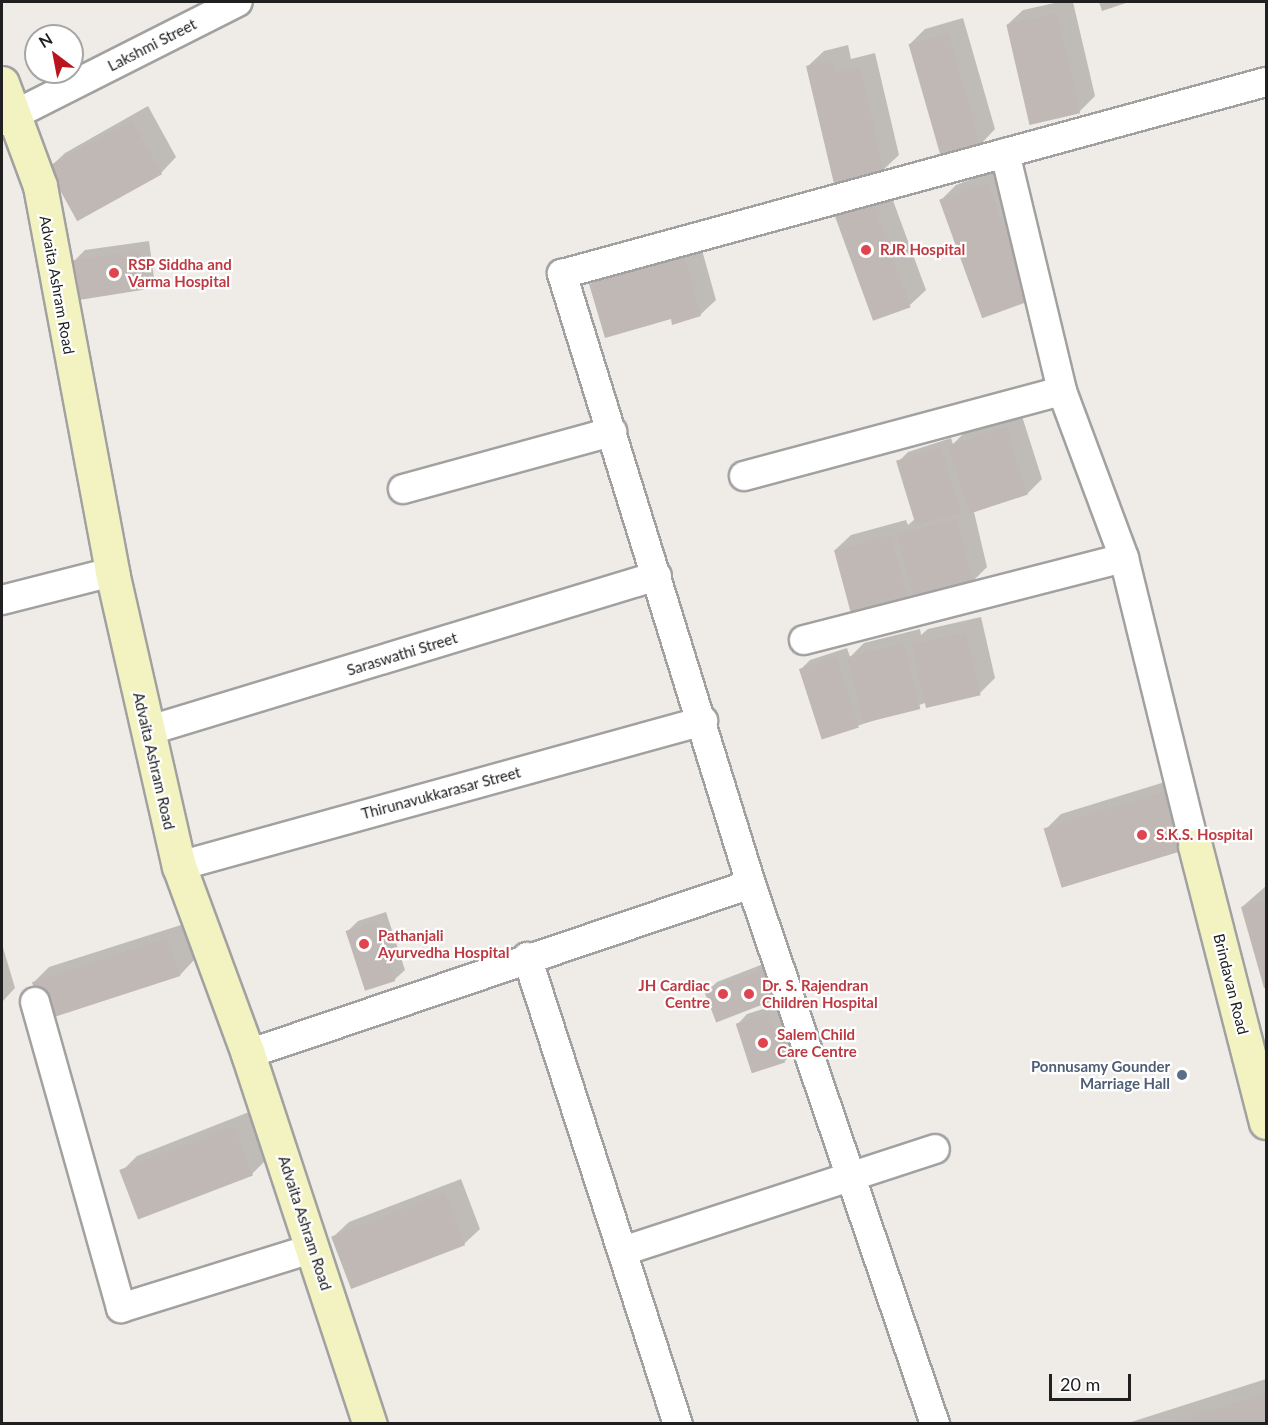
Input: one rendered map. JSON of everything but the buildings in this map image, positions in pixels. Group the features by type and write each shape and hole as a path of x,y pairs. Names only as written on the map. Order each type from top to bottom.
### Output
{"street":[{"name":"Lakshmi Street","path":"9,118 238,2"},
{"name":"Advaita Ashram Road","path":"2,82 9,118 40,186 112,573 179,866 248,1054 314,1248 370,1424"},
{"path":"935,1424 751,884 703,721 562,274 1266,82"},
{"path":"1005,153 1062,391 1124,558 1195,846"},
{"path":"744,476 1062,391"},
{"path":"404,489 612,432"},
{"path":"804,640 1124,558"},
{"path":"2,600 112,573"},
{"name":"Saraswathi Street","path":"147,731 657,576"},
{"name":"Thirunavukkarasar Street","path":"179,866 703,721"},
{"name":"Brindavan Road","path":"1195,846 1266,1122"},
{"path":"248,1054 527,957 751,884"},
{"path":"527,957 678,1424"},
{"path":"35,1002 121,1308 314,1248"},
{"path":"623,1251 853,1178 935,1149"}],"place":[{"name":"RJR Hospital","path":"866,250"},
{"name":"RSP Siddha and Varma Hospital","path":"114,273"},
{"name":"S.K.S. Hospital","path":"1142,835"},
{"name":"Pathanjali Ayurvedha Hospital","path":"364,944"},
{"name":"JH Cardiac Centre","path":"723,994"},
{"name":"Dr. S. Rajendran Children Hospital","path":"749,994"},
{"name":"Salem Child Care Centre","path":"763,1043"},
{"name":"Ponnusamy Gounder Marriage Hall","path":"1182,1075"}]}
